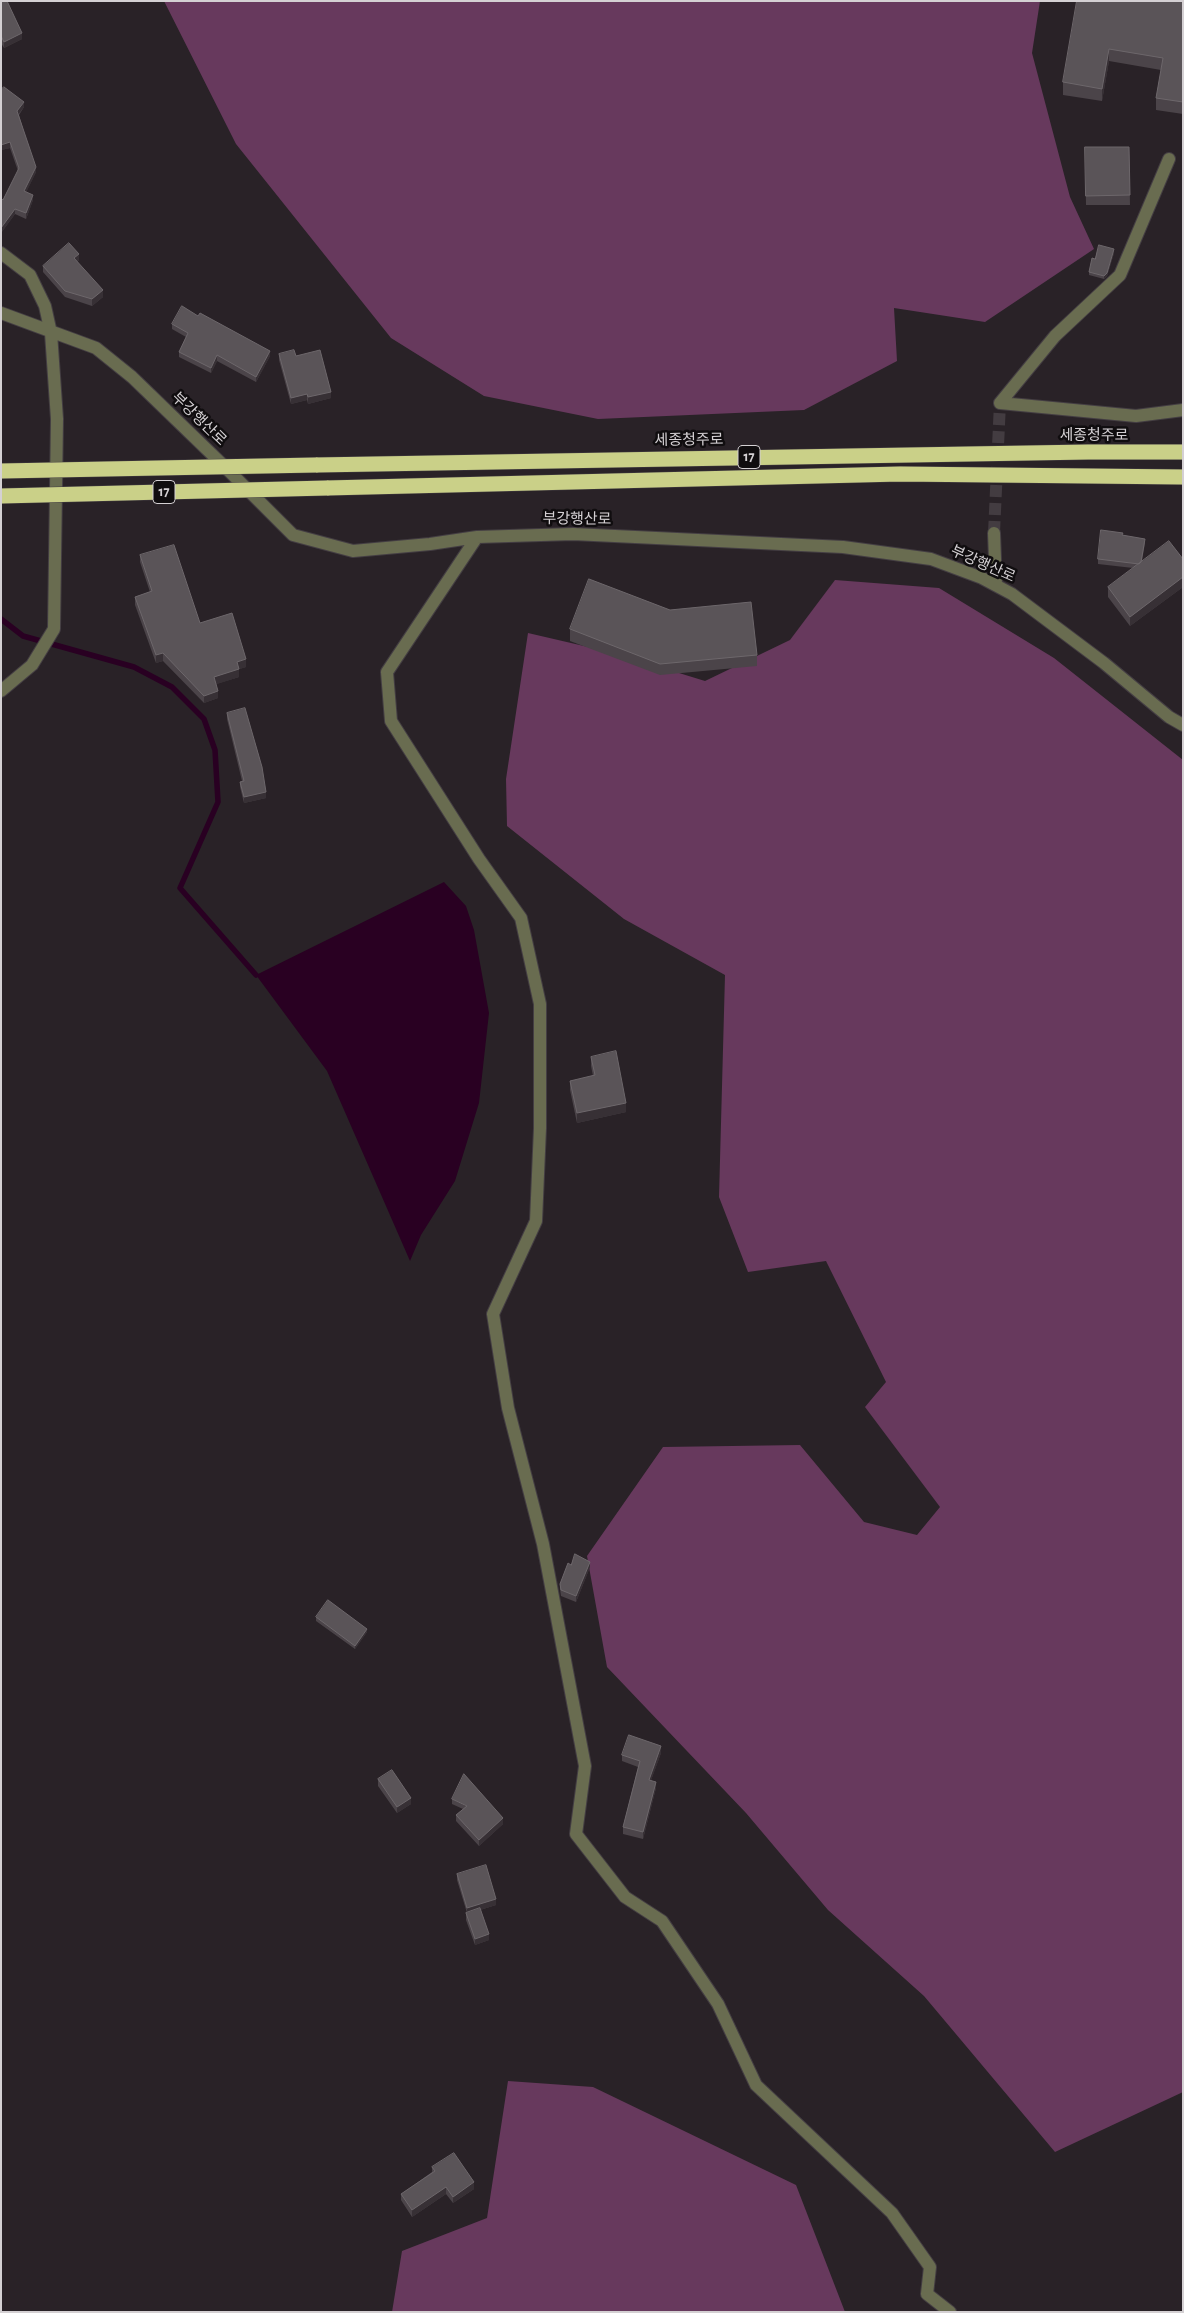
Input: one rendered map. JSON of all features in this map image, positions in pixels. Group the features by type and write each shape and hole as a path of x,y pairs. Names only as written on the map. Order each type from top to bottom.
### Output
{"highway":[{"name":"세종청주로","path":"1,471 1058,452 1183,452"},
{"name":"17","path":"1,496 900,474 1183,477"}],"street":[{"path":"1169,159 1120,275 1054,336 1000,403 1136,416 1183,410"},
{"path":"1,253 30,275 45,306 51,332 57,420 52,632 32,665 1,692"},
{"name":"부강행산로","path":"1,313 96,348 132,377 293,535 353,551 430,544 476,537 573,534 843,547 932,559 996,585 1012,594 1104,663 1169,717 1183,726"},
{"path":"994,533 996,585"},
{"path":"476,537 387,672 391,721 479,859 521,918 540,1004 540,1128 536,1221 493,1314 508,1408 543,1544 586,1766 576,1834 625,1897 662,1921 718,2004 756,2085 892,2213 930,2267 927,2294 950,2312"}],"shaded area":[{"path":"164,1 1040,1 1032,53 1070,197 1094,249 985,322 894,308 897,361 804,410 598,419 484,396 391,338 236,144"},
{"path":"835,580 939,588 1054,658 1183,760 1183,2092 1055,2152 924,1996 828,1910 746,1813 607,1667 587,1556 663,1447 800,1445 864,1522 917,1535 940,1507 865,1407 886,1382 826,1261 748,1272 719,1197 725,975 624,919 507,826 506,779 528,633 614,653 705,681 790,640"},
{"path":"444,882 466,906 474,930 489,1013 479,1103 455,1181 421,1235 410,1261 327,1071 256,975"},
{"path":"508,2081 593,2087 796,2185 845,2312 392,2312 402,2251 487,2218"}],"building":[{"path":"7,1 22,33 4,42 1,36 1,2"},
{"path":"1077,1 1183,1 1183,102 1156,98 1163,58 1109,49 1102,89 1063,82"},
{"path":"4,87 24,102 17,111 36,167 24,191 33,195 26,213 15,209 1,228 1,198 3,200 19,168 10,142 1,145 1,90"},
{"path":"1085,147 1129,147 1130,195 1086,196"},
{"path":"69,243 79,254 74,258 103,290 92,299 65,291 43,266"},
{"path":"1099,245 1114,249 1107,273 1104,276 1089,272 1092,258 1095,259"},
{"path":"182,306 198,316 200,313 270,351 256,377 217,355 211,368 179,352 188,333 172,324"},
{"path":"294,350 296,356 320,350 331,392 308,397 307,394 291,398 279,354"},
{"path":"1101,530 1145,539 1141,562 1139,564 1098,559"},
{"path":"1169,541 1183,559 1183,577 1130,617 1108,587"},
{"path":"174,545 200,623 232,613 246,659 237,662 239,669 214,677 218,691 204,696 163,653 156,655 135,597 152,591 140,555"},
{"path":"589,579 670,610 751,602 757,655 660,664 570,629"},
{"path":"245,708 262,767 266,792 244,797 240,782 244,781 227,713"},
{"path":"616,1051 626,1103 577,1113 570,1081 595,1075 591,1057"},
{"path":"575,1554 590,1562 576,1596 561,1590 560,1584 568,1563 571,1565"},
{"path":"328,1600 367,1629 355,1646 316,1617"},
{"path":"629,1735 661,1746 649,1780 656,1782 643,1832 623,1827 640,1761 622,1755"},
{"path":"392,1770 411,1798 397,1807 378,1779"},
{"path":"464,1774 503,1818 479,1840 456,1815 467,1806 452,1799"},
{"path":"486,1865 496,1899 467,1908 457,1874"},
{"path":"480,1908 489,1934 475,1939 466,1913"},
{"path":"454,2153 474,2182 453,2197 446,2187 412,2210 401,2194 435,2171 432,2167"}],"waterway":[{"path":"1,619 23,636 134,667 172,687 204,719 215,750 218,802 180,888 256,975"}],"tunnel":[{"path":"994,533 1000,403"}]}
